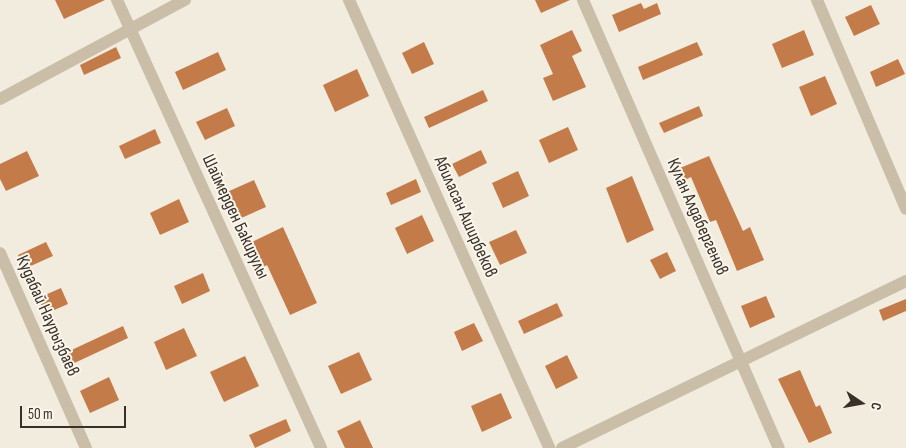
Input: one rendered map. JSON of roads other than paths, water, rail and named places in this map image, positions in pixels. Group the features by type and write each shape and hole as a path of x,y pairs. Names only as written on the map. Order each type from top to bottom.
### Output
{"street":[{"name":"Шаймерден Бакирулы","path":"117,0 322,448"},
{"path":"0,99 185,0"},
{"name":"Абиласан Аширбеков","path":"349,0 549,448"},
{"name":"Кулан Алдабергенов","path":"583,0 779,448"},
{"path":"817,0 906,209"},
{"name":"Кудабай Наурызбаев","path":"0,253 86,448"},
{"path":"562,448 906,281"}]}
